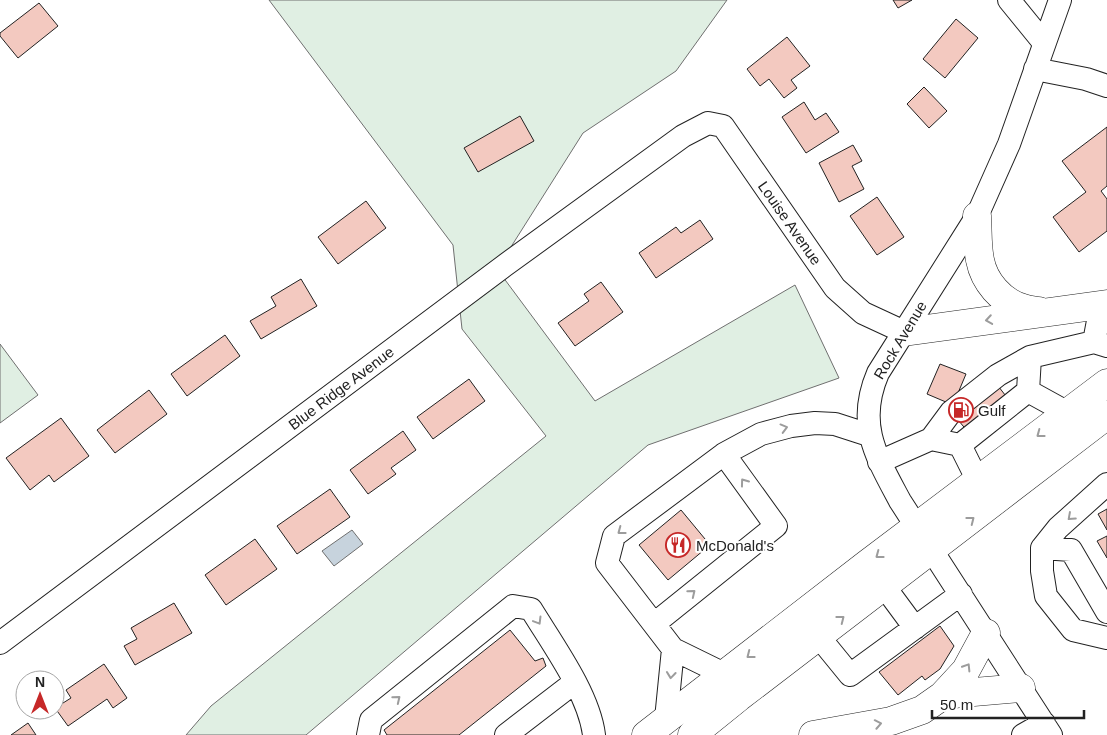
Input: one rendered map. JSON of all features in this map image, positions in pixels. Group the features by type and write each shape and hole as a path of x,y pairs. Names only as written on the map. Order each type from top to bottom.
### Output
{"highway":[{"path":"976,216 980,260 986,279 1007,300 1022,308 1048,312"},
{"path":"904,332 1104,305"},
{"path":"656,727 978,480 1107,384"},
{"path":"692,735 1107,415"},
{"path":"813,735 891,721 922,710 942,696 966,670 986,633"},
{"path":"942,696 1021,688"}],"street":[{"path":"1009,0 1044,44"},
{"name":"Rock Avenue","path":"1047,729 900,500 879,462 869,435 868,408 871,389 878,373 976,216 1009,144 1060,0"},
{"path":"1035,68 1086,79 1107,86"},
{"name":"Louise Avenue","path":"683,136 708,123 723,126 835,288 863,313 904,332"},
{"name":"Blue Ridge Avenue","path":"0,643 499,269 683,136"},
{"path":"879,462 931,439 950,412 998,375 1030,357 1100,344 1104,305"},
{"path":"960,445 1028,391 1030,357"},
{"path":"1028,391 1068,413"},
{"path":"724,674 673,649 607,563 614,536 724,454 761,434 792,426 815,423 835,424 869,435"},
{"path":"931,439 960,445"},
{"path":"960,445 978,480"},
{"path":"654,624 776,526 724,454"},
{"path":"1107,484 1058,528 1042,548 1042,570 1046,596 1073,630 1107,638"},
{"path":"1042,548 1071,550 1107,612"},
{"path":"884,586 915,628"},
{"path":"818,637 850,675 961,594"},
{"path":"368,735 371,720 513,606 531,609 585,699 593,722 594,735"},
{"path":"656,727 673,649"},
{"path":"506,735 575,682"},
{"path":"1022,735 1047,729"}],"green space":[{"path":"269,0 727,0 676,71 583,133 497,269 595,401 795,285 839,378 648,445 306,735 186,735 211,706 546,436 462,329 453,245"},
{"path":"0,344 38,395 0,423"}],"shaded area":[{"path":"352,530 363,544 334,566 322,551"}],"building":[{"path":"893,0 912,0 898,8"},
{"path":"39,3 58,26 18,58 0,36 0,33"},
{"path":"956,19 978,38 945,78 923,59"},
{"path":"787,37 810,66 791,80 797,88 784,98 769,79 760,86 747,69"},
{"path":"924,87 947,111 929,128 907,104"},
{"path":"804,102 815,120 826,113 839,132 806,153 782,117"},
{"path":"520,116 534,141 478,172 464,148"},
{"path":"1107,127 1107,186 1101,191 1107,199 1107,231 1079,252 1053,217 1086,192 1062,161"},
{"path":"853,145 862,161 852,166 864,189 839,202 819,163"},
{"path":"877,197 904,237 877,255 850,216"},
{"path":"366,201 386,228 338,264 318,237"},
{"path":"700,220 713,239 656,278 639,253 676,227 681,233"},
{"path":"301,279 317,306 261,339 250,321 276,306 271,297"},
{"path":"601,282 623,312 575,346 558,323 589,301 584,294"},
{"path":"225,335 240,356 187,396 171,374"},
{"path":"940,364 966,374 953,405 927,394"},
{"path":"469,379 485,401 433,439 417,417"},
{"path":"995,382 1009,400 968,432 954,415"},
{"path":"149,390 167,414 115,453 97,430"},
{"path":"61,418 89,456 54,482 49,475 30,490 6,458"},
{"path":"403,431 416,450 391,468 396,474 368,494 350,470"},
{"path":"330,489 350,517 297,554 277,526"},
{"path":"1107,509 1107,530 1098,514"},
{"path":"681,510 710,545 668,580 639,545"},
{"path":"1107,536 1107,558 1097,541"},
{"path":"255,539 277,569 226,605 205,575"},
{"path":"174,603 192,633 135,665 124,646 137,639 131,628"},
{"path":"940,626 954,646 940,669 925,680 922,676 898,695 879,672"},
{"path":"510,630 535,661 543,658 546,666 459,735 387,735 384,730"},
{"path":"104,664 127,698 113,708 107,699 68,726 64,720 65,702 71,698 66,690"},
{"path":"28,723 36,735 11,735"}],"place":[{"name":"Gulf","path":"961,410"},
{"name":"McDonald's","path":"678,545"}]}
